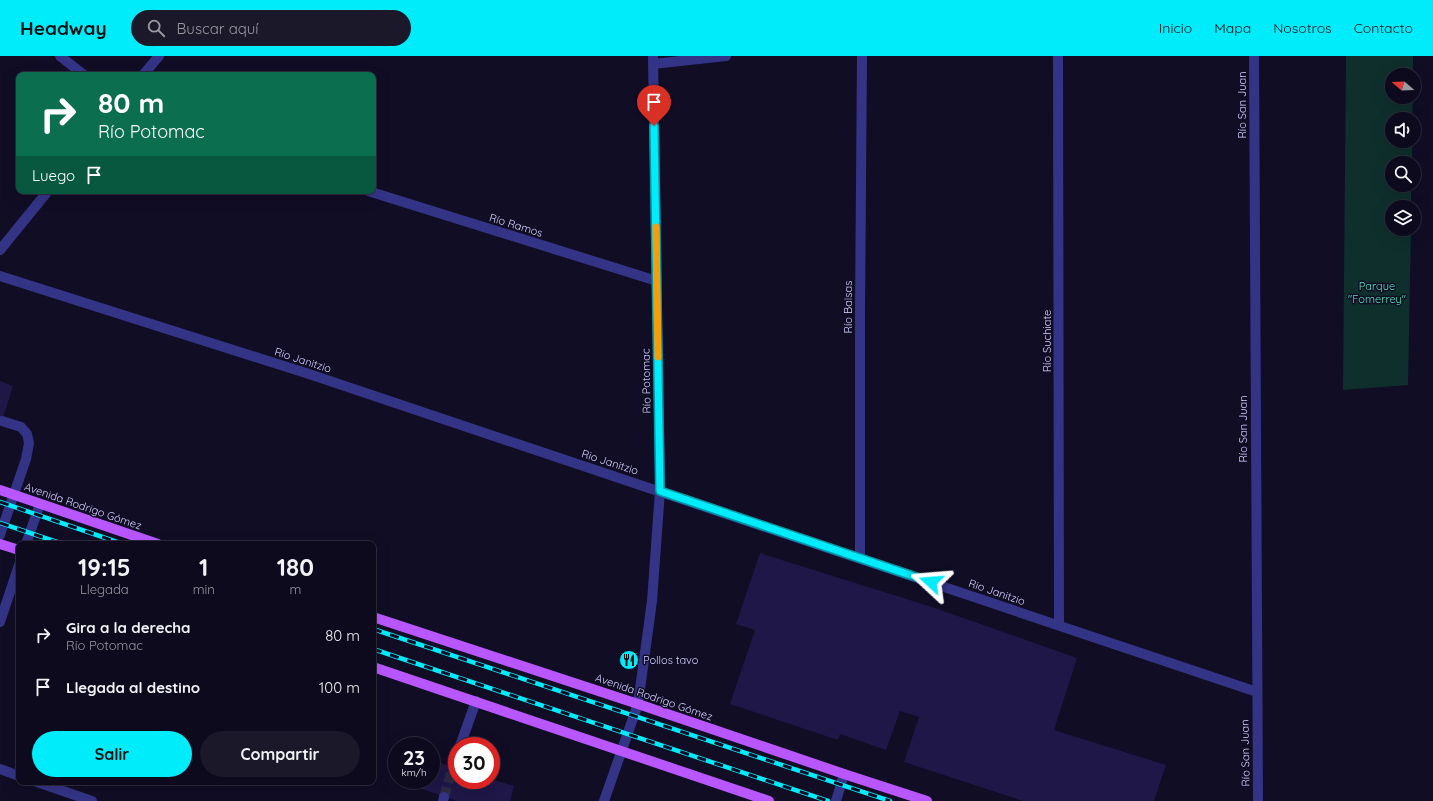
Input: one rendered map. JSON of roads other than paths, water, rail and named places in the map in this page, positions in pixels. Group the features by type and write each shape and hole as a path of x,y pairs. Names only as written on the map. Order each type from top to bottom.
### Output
{"main road":[{"name":"Avenida Rodrigo Gómez","path":"0,490 149,541"},
{"path":"0,544 16,549"},
{"name":"Avenida Rodrigo Gómez","path":"376,618 927,801"},
{"path":"376,668 769,801"}],"street":[{"path":"60,56 80,72"},
{"path":"146,72 159,56"},
{"path":"653,60 726,56"},
{"name":"Río Balsas","path":"860,558 862,56"},
{"name":"Río Suchiate","path":"1058,56 1059,625"},
{"name":"Río San Juan","path":"1254,56 1256,692 1258,801"},
{"name":"Río Potomac","path":"604,801 623,751 638,704 652,601 660,491 653,60"},
{"name":"Río Ramos","path":"376,193 657,281"},
{"path":"0,250 46,194"},
{"name":"Rio Janitzio","path":"0,276 308,374 1256,692"},
{"path":"0,535 30,443 27,434 21,427 2,421"},
{"path":"27,541 40,504"},
{"path":"0,622 16,574"},
{"path":"463,737 476,701"},
{"path":"0,769 16,775"},
{"path":"836,801 844,774"},
{"path":"46,785 92,801"}],"tunnel":[{"path":"444,797 448,784"}],"railway":[{"path":"0,502 114,541"},
{"path":"0,523 54,541"},
{"path":"376,630 890,801"},
{"path":"376,650 828,801"}],"place":[{"name":"Pollos tavo","path":"629,660"}],"park label":[{"name":"Parque \"Fomerrey\"","path":"1377,292"}]}
